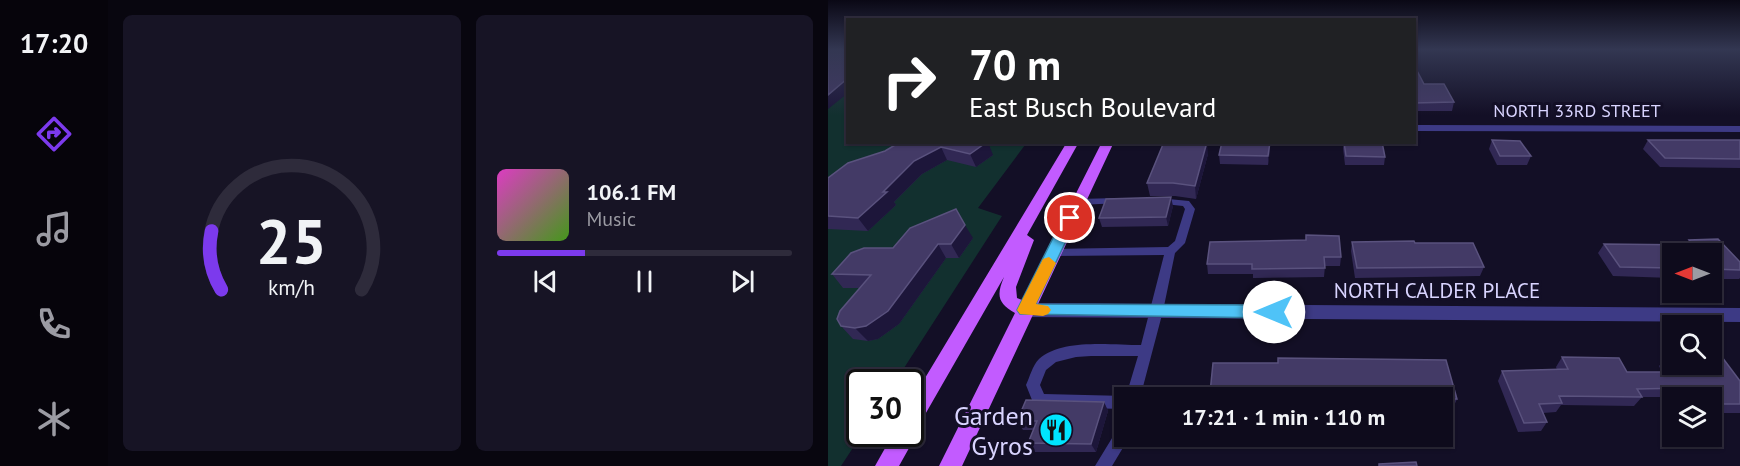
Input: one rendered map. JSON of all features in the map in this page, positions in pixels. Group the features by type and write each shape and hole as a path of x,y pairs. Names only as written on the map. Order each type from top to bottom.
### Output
{"main road":[{"path":"924,400 1072,144"},
{"path":"950,466 1107,144"},
{"path":"1025,310 1009,301 1008,287 1020,253 1062,161"},
{"path":"886,466 897,447"}],"street":[{"name":"NORTH 33RD STREET","path":"1416,128 1740,129"},
{"name":"NORTH CALDER PLACE","path":"1025,310 1740,315"}],"lane":[{"path":"1054,252 1170,251 1180,243 1190,209 1186,203 1175,201 1078,202"},
{"path":"1135,387 1157,311 1170,251"},
{"path":"1114,402 1039,400 1033,385 1042,365 1055,355 1069,351 1144,351"},
{"path":"1103,466 1115,447"}],"green space":[{"path":"828,71 846,71 846,144 1025,145 978,208 1002,216 903,369 846,369 846,447 853,447 841,466 828,466"}],"building":[{"path":"828,71 846,71 846,80 828,95"},
{"path":"1416,71 1424,84 1444,84 1454,102 1416,103"},
{"path":"1492,140 1520,141 1531,156 1500,156"},
{"path":"1648,140 1740,140 1740,159 1665,158"},
{"path":"897,144 984,144 970,154 941,147 914,161 883,192 887,192 858,218 828,216 828,178 848,163 885,151"},
{"path":"1163,144 1206,144 1195,186 1147,183"},
{"path":"1222,144 1270,144 1268,156 1219,155"},
{"path":"1344,144 1382,144 1385,157 1346,156"},
{"path":"1171,197 1166,217 1099,218 1106,199"},
{"path":"956,209 965,225 951,244 938,244 888,311 866,326 855,328 841,326 837,319 840,311 871,275 832,274 851,253 864,248 893,248 910,228"},
{"path":"1306,235 1339,236 1341,257 1324,257 1325,268 1252,269 1252,264 1207,264 1210,242 1306,240"},
{"path":"1718,239 1722,243 1691,243 1689,240"},
{"path":"1414,241 1415,243 1473,243 1484,267 1357,268 1352,242"},
{"path":"1722,243 1740,262 1740,270 1722,269"},
{"path":"1604,244 1662,245 1662,268 1620,267"},
{"path":"1562,357 1619,358 1627,372 1662,372 1662,375 1722,375 1722,357 1740,381 1740,404 1722,404 1722,387 1637,389 1642,397 1559,396 1562,403 1539,404 1547,422 1524,423 1502,371 1568,369"},
{"path":"1278,358 1446,360 1457,399 1453,399 1453,387 1211,387 1213,363 1278,363"},
{"path":"1026,400 1104,402 1091,444 1028,443 1037,421 1017,421"},
{"path":"1416,462 1417,466 1379,466 1379,464"}],"slow traffic":[{"path":"1043,310 1025,310 1049,263"}],"place":[{"name":"Garden Gyros","path":"1056,430"}],"route":[{"path":"1070,218 1025,310 1274,312"}]}
